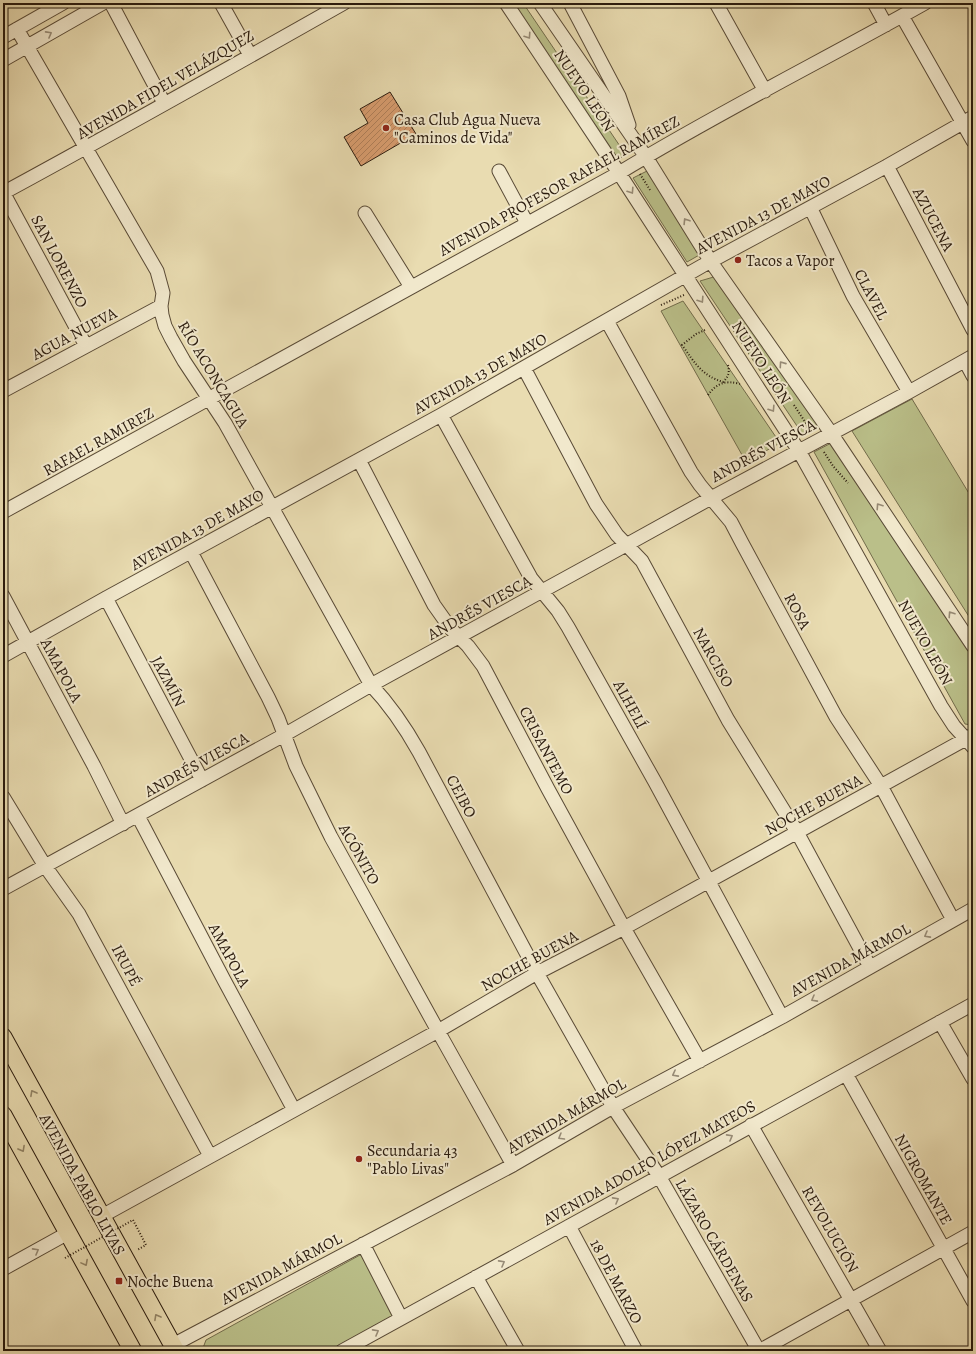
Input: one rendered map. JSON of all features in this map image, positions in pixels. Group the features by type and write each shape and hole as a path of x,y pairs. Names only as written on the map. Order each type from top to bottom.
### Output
{"main road":[{"name":"AVENIDA PABLO LIVAS","path":"3,1038 174,1348"},
{"path":"3,1115 133,1351"}],"street":[{"path":"3,37 63,3"},
{"path":"3,60 103,3"},
{"path":"111,3 164,103"},
{"path":"221,3 250,55"},
{"name":"AVENIDA FIDEL VELÁZQUEZ","path":"3,193 250,55 330,6 344,3"},
{"name":"NUEVO LEÓN","path":"506,3 619,173 799,451 941,706 970,741"},
{"name":"NUEVO LEÓN","path":"540,3 646,157 711,262 831,433 973,646"},
{"path":"570,3 619,96 635,141"},
{"path":"716,3 764,90"},
{"path":"874,3 886,25"},
{"name":"AVENIDA PROFESOR RAFAEL RAMÍREZ","path":"210,399 410,287 619,173 764,90 925,3"},
{"path":"902,16 968,120 973,141"},
{"name":"RÍO ACONCAGUA","path":"17,29 157,271 163,293 161,306 165,326 184,361 225,423 272,507"},
{"name":"AVENIDA 13 DE MAYO","path":"3,656 441,415 652,295 888,166 968,120"},
{"name":"AZUCENA","path":"888,166 973,330"},
{"path":"499,171 527,223"},
{"name":"SAN LORENZO","path":"3,193 86,346"},
{"name":"CLAVEL","path":"810,209 853,296 909,392"},
{"path":"365,213 410,287"},
{"name":"AGUA NUEVA","path":"4,388 161,306"},
{"name":"ROSA","path":"607,321 691,472 710,498 731,522 836,717 881,786 953,920"},
{"path":"969,358 973,376"},
{"name":"ANDRÉS VIESCA","path":"3,889 138,816 710,498 909,392 969,358"},
{"name":"NARCISO","path":"524,368 596,504 608,523 642,562 728,720 797,832 870,967"},
{"name":"RAFAEL RAMIREZ","path":"3,512 210,399"},
{"name":"ALHELÍ","path":"441,415 531,578 558,611 568,627 709,880 782,1016"},
{"name":"CRISANTEMO","path":"359,460 434,605 451,629 475,654 483,666 624,928 700,1061"},
{"name":"CEIBO","path":"272,507 372,685 400,720 419,752 537,973 613,1106"},
{"name":"ACÓNITO","path":"191,552 278,718 296,766 331,837 513,1165"},
{"name":"AMAPOLA","path":"3,596 94,766 123,824"},
{"name":"JAZMÍN","path":"106,598 202,780"},
{"name":"NOCHE BUENA","path":"102,1216 438,1031 537,973 624,928 881,786 970,741"},
{"name":"IRUPÉ","path":"3,797 45,866 79,914 210,1156"},
{"name":"AMAPOLA","path":"138,816 294,1110"},
{"name":"AVENIDA MÁRMOL","path":"174,1348 363,1244 513,1165 613,1106 700,1061 973,909"},
{"name":"AVENIDA ADOLFO LÓPEZ MATEOS","path":"342,1351 973,1004"},
{"path":"940,1022 973,1079"},
{"name":"NIGROMANTE","path":"846,1074 973,1301"},
{"name":"LÁZARO CÁRDENAS","path":"613,1106 659,1176 759,1351"},
{"name":"REVOLUCIÓN","path":"751,1125 880,1351"},
{"name":"18 DE MARZO","path":"569,1226 636,1351"},
{"path":"759,1351 973,1232"},
{"path":"3,1269 68,1233"},
{"path":"363,1244 401,1318"},
{"path":"476,1277 518,1351"}],"path":[{"path":"652,295 659,306 684,295"},
{"path":"704,324 708,330 696,334 682,345 698,366 709,377 723,382 736,383 744,386"},
{"path":"708,395 712,388 723,382 729,375 728,361 732,366"},
{"path":"758,472 748,455 780,436"},
{"path":"65,1258 132,1220 146,1244"}],"green space":[{"path":"511,3 523,3 626,155 615,161"},
{"path":"647,171 701,254 687,262 633,178"},
{"path":"717,276 823,426 803,435 700,281"},
{"path":"683,301 780,443 746,462 661,311"},
{"path":"912,399 973,500 973,623 852,431"},
{"path":"835,441 973,653 972,725 965,724 814,452"},
{"path":"360,1255 367,1259 393,1310 392,1316 329,1351 205,1351 203,1348 206,1340"}],"building":[{"name":"Casa Club Agua Nueva \"Caminos de Vida\"","path":"390,92 416,134 361,166 344,137 368,123 360,109"}],"place":[{"name":"Casa Club Agua Nueva \"Caminos de Vida\"","path":"386,128"},
{"name":"Tacos a Vapor","path":"738,260"},
{"name":"Secundaria 43 \"Pablo Livas\"","path":"359,1159"},
{"name":"Noche Buena","path":"119,1281"}]}
